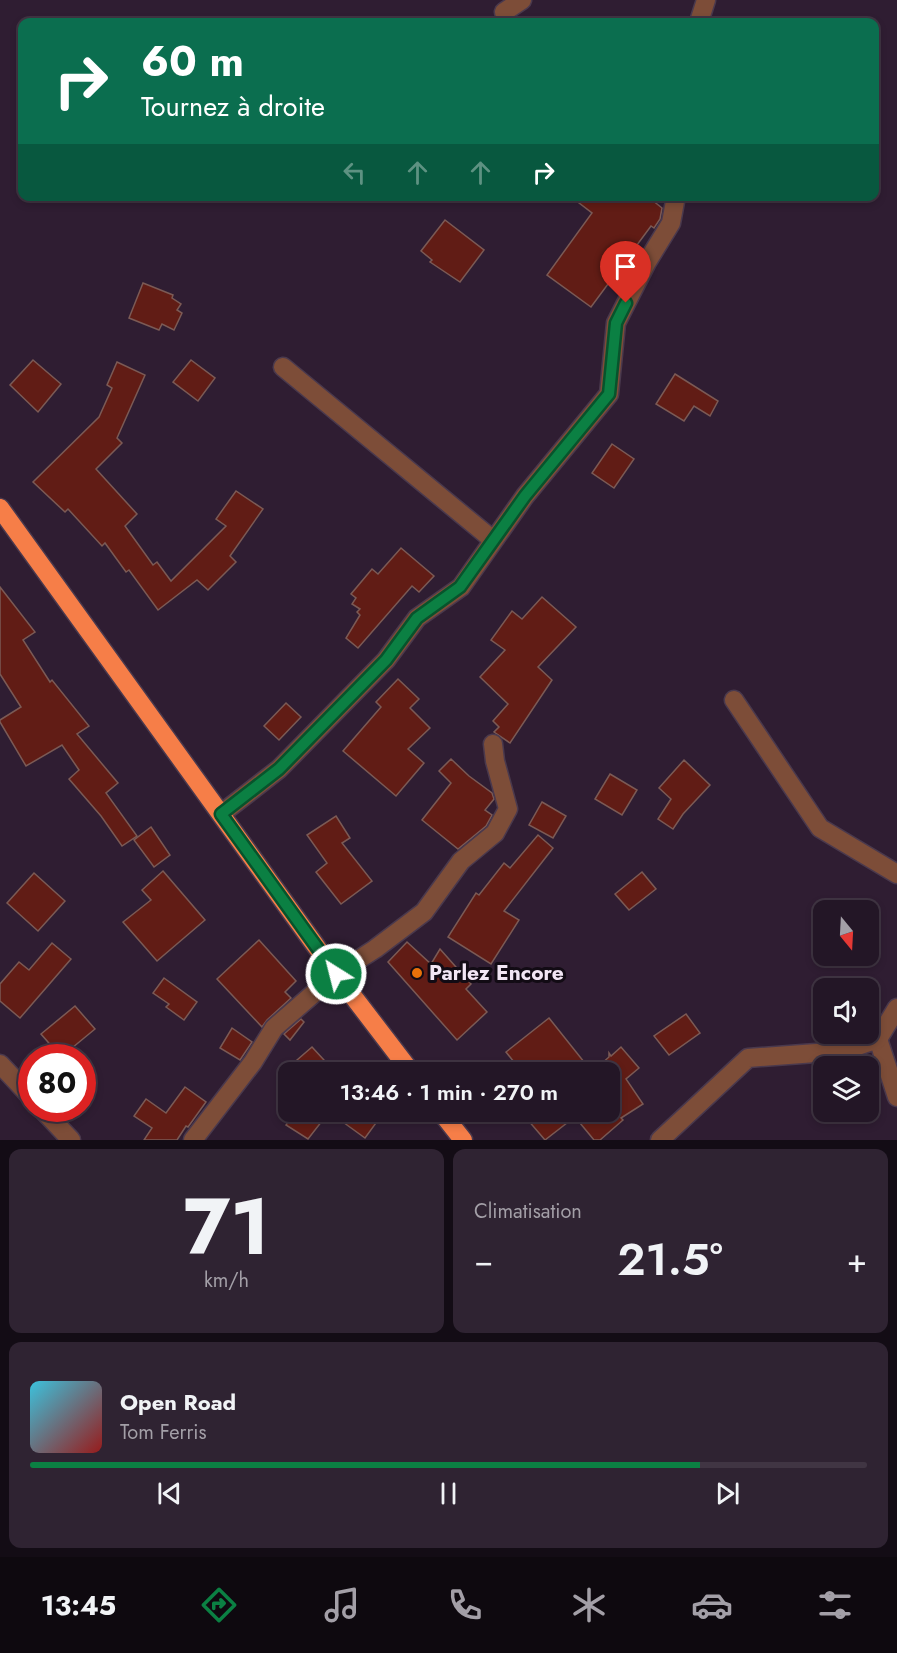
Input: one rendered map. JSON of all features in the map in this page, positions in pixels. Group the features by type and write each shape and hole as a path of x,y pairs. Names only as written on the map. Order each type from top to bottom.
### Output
{"highway":[{"path":"0,508 336,974 403,1062"},
{"path":"448,1122 462,1140"}],"street":[{"path":"504,12 522,0"},
{"path":"700,18 705,0"},
{"path":"221,814 279,769 386,660 417,618 460,587 525,496 609,394 616,323 646,262 671,223 675,201"},
{"path":"283,367 493,540"},
{"path":"734,700 820,828 897,874"},
{"path":"193,1140 253,1062 274,1028 336,974 375,949 424,912 461,861 495,833 508,809 495,761 493,744"},
{"path":"879,1037 897,1008"},
{"path":"879,1042 897,1097"},
{"path":"660,1140 748,1058 843,1051 863,1044"},
{"path":"0,1064 18,1083"},
{"path":"54,1122 71,1140"}],"building":[{"path":"576,201 653,201 662,208 660,219 654,228 651,226 591,307 547,275 592,213"},
{"path":"445,220 484,250 460,282 430,262 432,260 421,251"},
{"path":"143,283 173,295 172,298 181,304 177,310 182,313 174,330 162,324 159,330 129,318"},
{"path":"33,360 61,384 38,412 10,385"},
{"path":"191,360 215,378 198,401 173,382"},
{"path":"117,362 145,375 117,438 122,443 96,469 137,514 125,526 153,565 157,562 171,581 226,526 216,519 236,491 263,509 230,556 236,562 208,590 197,580 158,610 129,570 126,572 105,543 102,546 68,509 65,512 33,482 99,417 112,388 107,385"},
{"path":"675,374 718,401 710,416 694,406 684,421 656,404"},
{"path":"612,444 634,459 614,488 592,473"},
{"path":"401,548 434,576 419,592 412,586 358,648 346,638 360,615 357,612 360,609 352,604 356,598 351,594 372,569 378,574"},
{"path":"0,587 35,632 23,640 50,682 52,680 89,726 77,734 118,783 106,793 137,836 122,846 101,816 69,779 79,770 62,745 26,766 0,722 21,707 0,674"},
{"path":"542,597 576,627 538,667 552,680 510,743 494,732 499,727 493,721 508,704 480,677 505,650 491,640 512,611 522,619"},
{"path":"398,679 419,699 410,708 430,728 408,749 424,763 396,796 343,751 381,707 376,702"},
{"path":"286,703 301,717 279,740 264,726"},
{"path":"451,759 492,793 494,799 485,810 492,815 486,826 458,849 422,820 451,783 439,771"},
{"path":"684,760 710,785 683,814 673,829 658,819 671,799 659,788"},
{"path":"610,774 637,790 622,815 595,799"},
{"path":"542,802 566,816 553,838 529,825"},
{"path":"336,816 350,838 342,843 372,881 341,904 316,872 327,863 307,835"},
{"path":"151,827 170,855 154,867 134,840"},
{"path":"538,835 553,848 504,911 519,920 491,964 448,937 476,893 479,895 504,863 510,868"},
{"path":"163,871 205,920 157,961 123,922 151,900 142,890"},
{"path":"642,872 656,889 629,910 615,894"},
{"path":"34,873 65,901 38,931 7,903"},
{"path":"259,940 296,981 285,992 291,998 262,1027 217,979"},
{"path":"407,942 431,964 440,949 471,984 466,989 487,1012 457,1040 388,962"},
{"path":"52,943 71,959 20,1018 0,1001 0,984 19,962 29,970"},
{"path":"164,978 197,1002 184,1020 166,1007 169,1004 153,993"},
{"path":"75,1006 95,1029 77,1044 50,1044 41,1034"},
{"path":"686,1014 700,1033 669,1055 654,1036"},
{"path":"549,1018 584,1062 514,1062 506,1052"},
{"path":"301,1019 304,1022 290,1040 284,1034"},
{"path":"232,1028 252,1042 240,1060 220,1048"},
{"path":"312,1047 326,1062 299,1062 297,1060"},
{"path":"621,1047 639,1068 626,1079 643,1104 621,1118 623,1120 600,1140 594,1140 580,1123 620,1122 620,1062 603,1062 609,1057 609,1053 611,1056"},
{"path":"185,1087 206,1102 188,1127 186,1126 177,1140 144,1140 152,1128 134,1116 146,1099 166,1113"},
{"path":"288,1122 321,1122 308,1139 286,1125"},
{"path":"343,1122 377,1122 365,1138"},
{"path":"530,1122 568,1122 545,1140"}],"place":[{"name":"Parlez Encore","path":"417,973"}],"route":[{"path":"336,974 221,814 279,769 386,660 417,618 460,587 525,496 609,394 616,323 626,303"}]}
